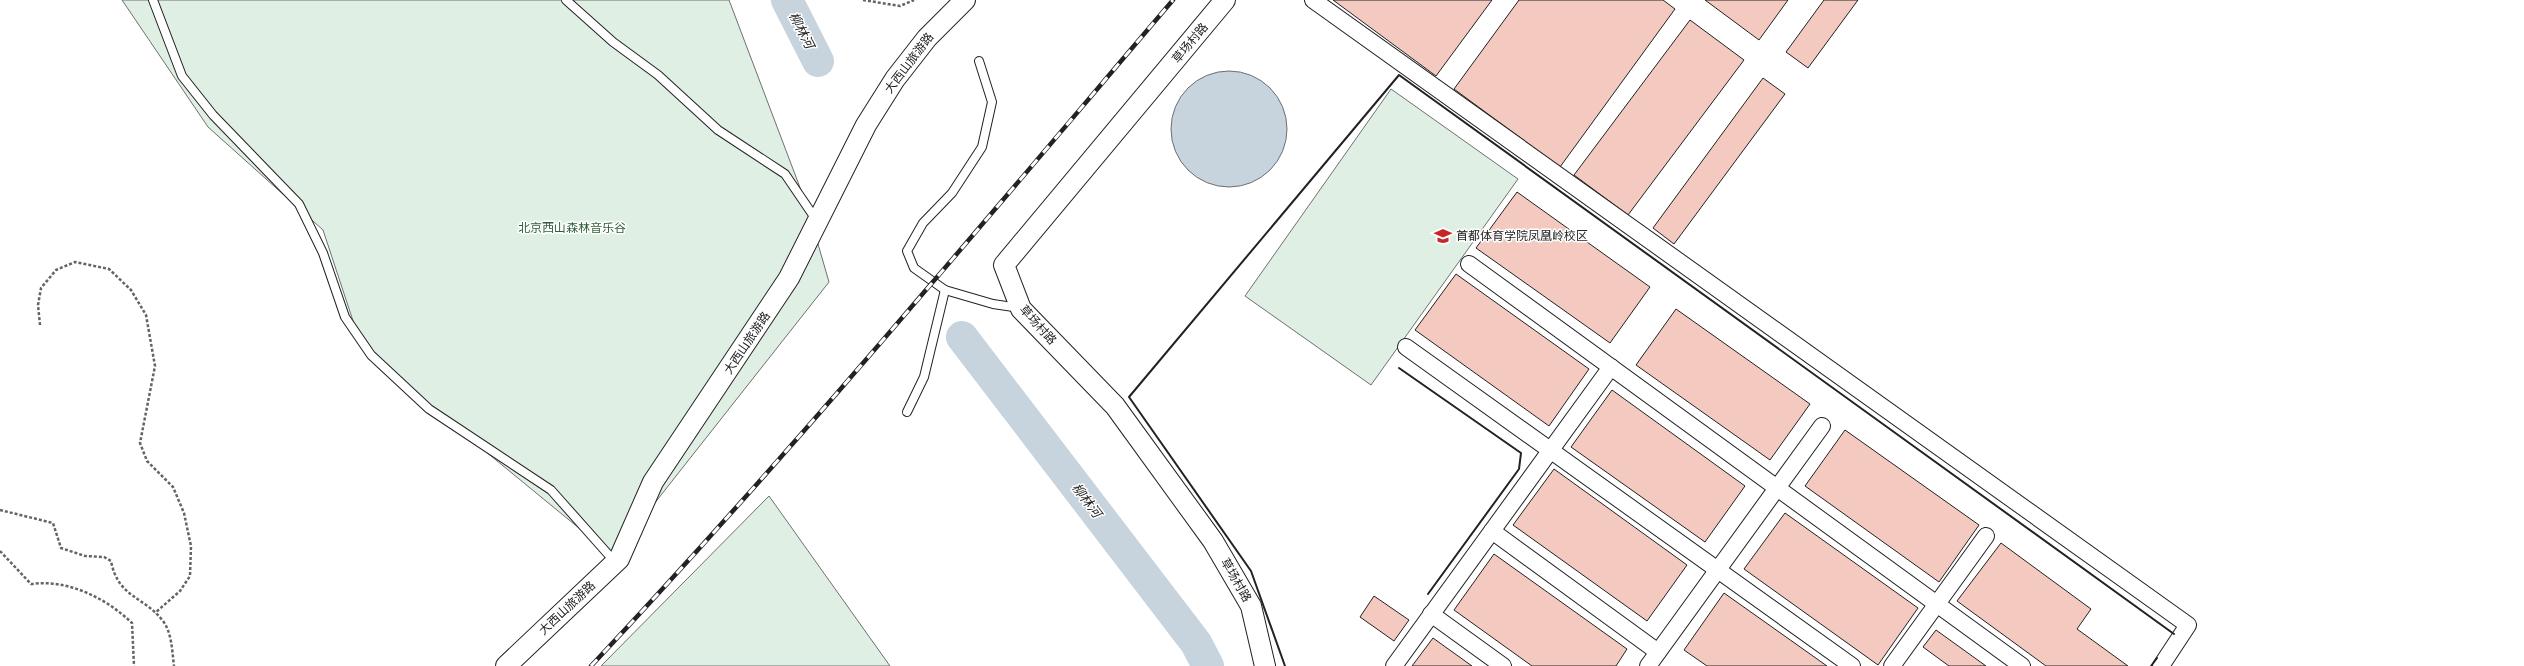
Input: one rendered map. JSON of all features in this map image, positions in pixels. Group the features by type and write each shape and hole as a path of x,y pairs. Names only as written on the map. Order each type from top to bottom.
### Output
{"street":[{"name":"大西山旅游路","path":"506,666 619,559 653,482 789,278 866,125 895,79 927,38 965,0"},
{"name":"草场村路","path":"1226,0 1004,265 1021,309 1115,406 1213,542 1251,606 1265,666"},
{"path":"1313,0 2188,625 2161,666"},
{"path":"1469,264 2022,666"},
{"path":"1406,347 1852,666"},
{"path":"1394,666 1610,366"},
{"path":"1648,666 1822,426"},
{"path":"1492,531 1658,652"},
{"path":"1892,666 1986,536"},
{"path":"1431,614 1503,666"}],"lane":[{"path":"153,0 182,76 214,115 299,204 323,253 345,317 371,355 429,410 551,490 616,562"},
{"path":"566,0 612,42 658,76 718,130 785,174 817,222"},
{"path":"979,61 992,102 982,147 952,193 923,223 907,251 914,268 944,290 993,304 1021,309"},
{"path":"907,412 924,377 944,290"}],"path":[{"path":"863,0 900,6 914,0"},
{"path":"40,325 38,306 41,288 56,270 75,262 108,268 131,290 146,314 155,366 140,442 147,461 175,492 184,513 191,546 190,576 180,591 155,613"},
{"path":"0,510 53,523 61,548 85,556 104,557 112,561 114,576 126,591 163,621 170,635 174,666"},
{"path":"0,551 31,584 44,582 62,584 92,595 121,612 132,623 134,666"}],"green space":[{"name":"北京西山森林音乐谷","path":"122,0 729,0 807,206 829,282 613,556 363,351 323,230 208,127"},
{"path":"1391,89 1518,179 1371,385 1245,296"},
{"path":"769,496 890,666 601,666"}],"shaded area":[{"path":"1229,71 1251,75 1270,88 1283,107 1287,129 1283,151 1270,170 1251,183 1229,187 1207,183 1188,170 1175,151 1171,129 1175,107 1188,88 1207,75"}],"building":[{"path":"1333,0 1492,0 1436,76"},
{"path":"1519,0 1663,0 1675,9 1560,167 1454,89"},
{"path":"1705,0 1788,0 1759,40"},
{"path":"1824,0 1858,0 1808,68 1786,52"},
{"path":"1690,20 1744,60 1628,215 1574,175"},
{"path":"1763,78 1785,94 1674,244 1653,228"},
{"path":"1517,192 1650,287 1610,343 1476,248"},
{"path":"1456,274 1589,369 1549,426 1415,330"},
{"path":"1676,309 1810,404 1770,460 1636,365"},
{"path":"1612,390 1745,486 1705,542 1571,447"},
{"path":"1845,430 1979,525 1939,582 1805,486"},
{"path":"1554,469 1687,565 1647,621 1513,525"},
{"path":"1785,513 1918,608 1878,665 1744,569"},
{"path":"2001,543 2091,609 2077,629 2128,666 2046,666 1957,601"},
{"path":"1494,554 1627,649 1616,666 1532,666 1454,610"},
{"path":"1724,593 1827,666 1707,666 1684,650"},
{"path":"1374,596 1409,620 1394,641 1360,617"},
{"path":"1936,630 1986,666 1949,666 1923,647"},
{"path":"1433,638 1472,666 1412,666"}],"waterway":[{"name":"柳林河","path":"787,0 818,61"},
{"name":"柳林河","path":"962,337 1196,643 1208,666"}],"railway":[{"path":"591,666 814,420 1173,0"}],"wall":[{"path":"1285,666 1251,571 1129,397 1399,75 2174,634"},
{"path":"1399,368 1521,453 1519,469 1428,594"},
{"path":"2151,666 2157,658"}],"place":[{"name":"首都体育学院凤凰岭校区","path":"1443,236"}]}
